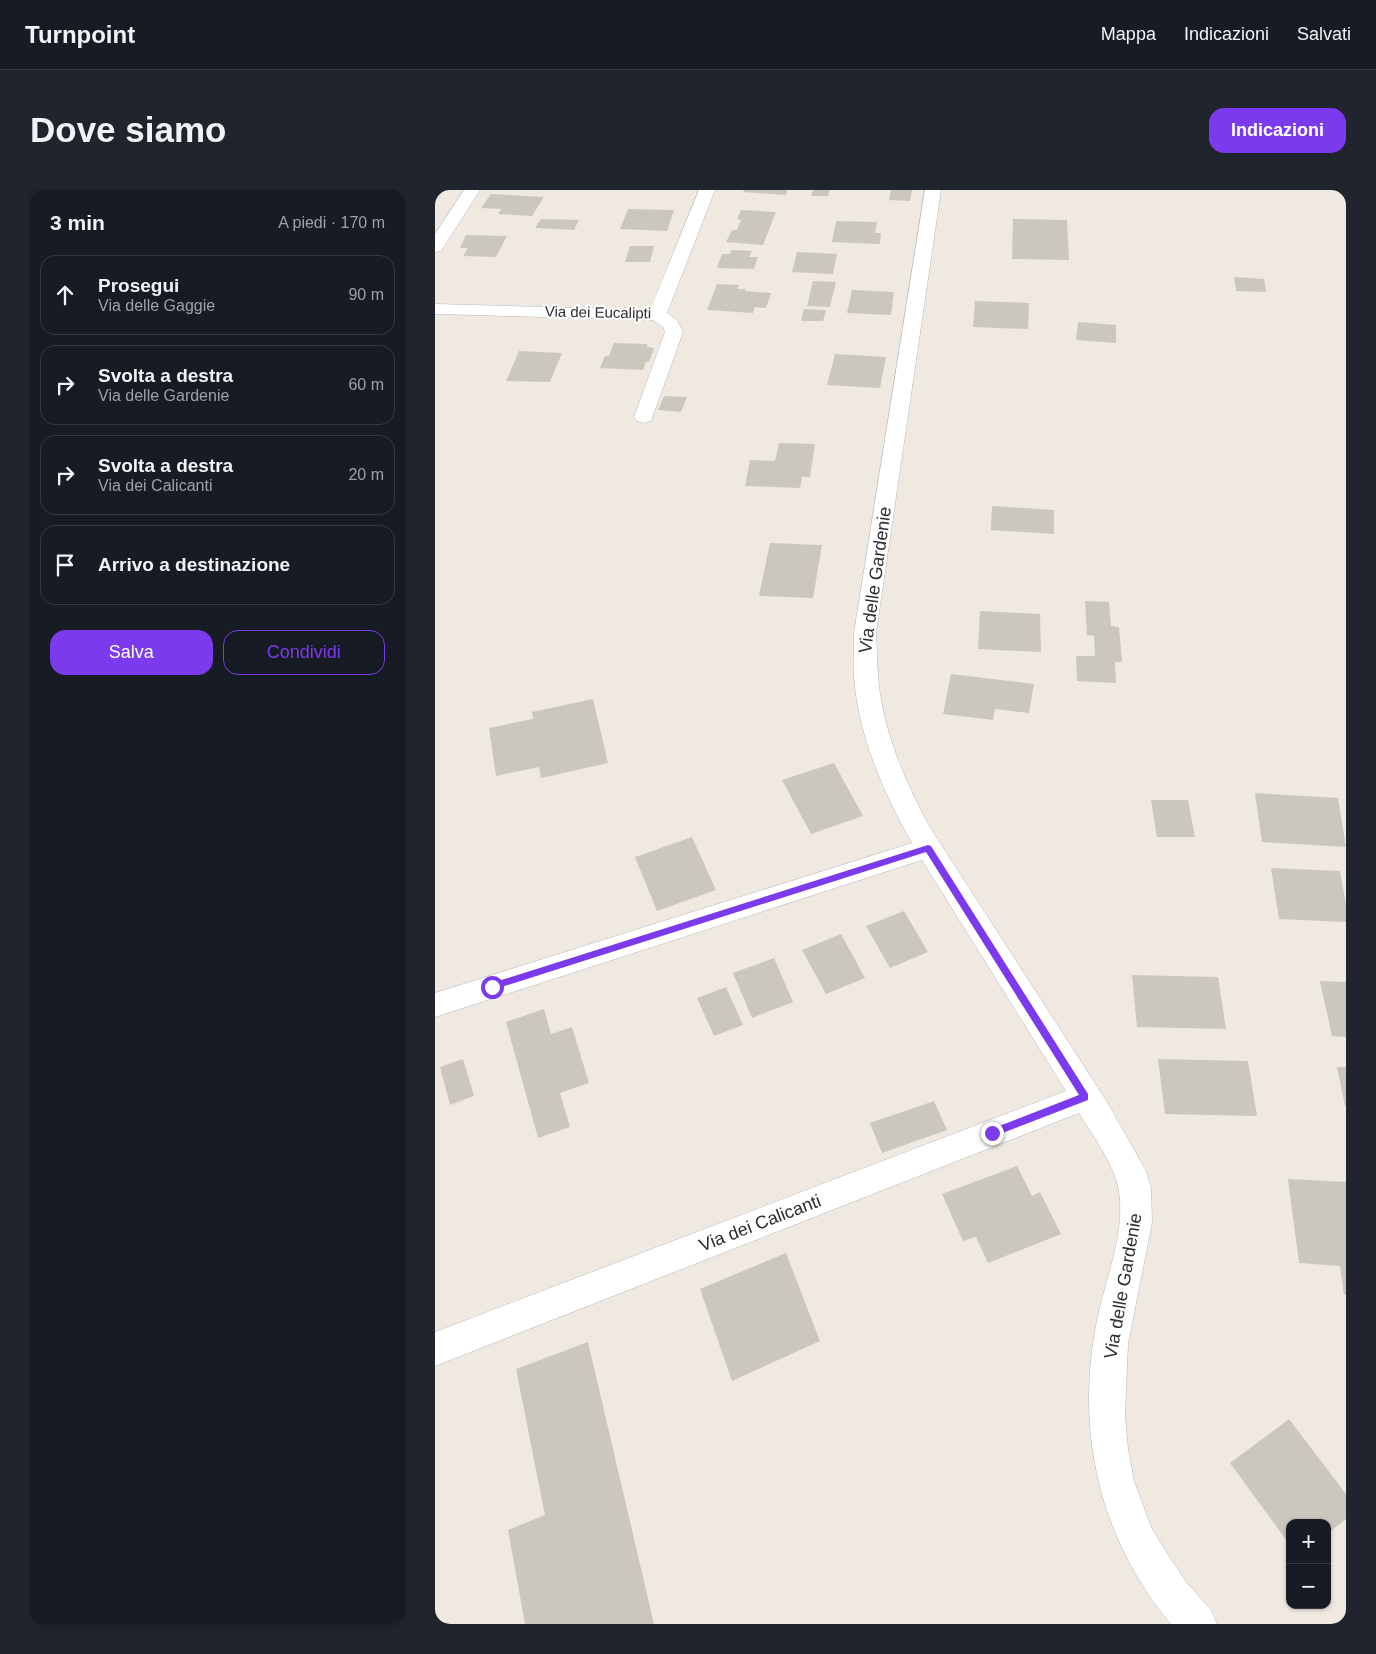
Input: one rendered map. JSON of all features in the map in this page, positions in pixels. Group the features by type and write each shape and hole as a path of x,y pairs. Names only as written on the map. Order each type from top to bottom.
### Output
{"street":[{"path":"435,247 472,190"},
{"name":"Via dei Eucalipti","path":"435,309 657,315 707,190"},
{"name":"Via delle Gardenie","path":"933,190 865,632 864,660 870,710 885,761 899,794 928,848 1130,1171 1137,1201 1138,1216 1111,1335 1107,1426 1112,1471 1133,1531 1156,1572 1197,1624"},
{"path":"644,417 673,336 671,324 657,315"},
{"path":"435,1005 928,848"},
{"name":"Via dei Calicanti","path":"435,1349 1085,1097"}],"building":[{"path":"744,190 787,190 786,195 743,192"},
{"path":"813,190 830,190 828,196 811,196"},
{"path":"891,190 912,190 910,201 889,200"},
{"path":"491,194 544,197 532,216 498,214 501,209 481,208"},
{"path":"628,209 674,210 667,231 620,229"},
{"path":"741,210 776,212 763,245 726,242 732,230 737,230 741,220 737,219"},
{"path":"541,219 579,220 574,230 535,228"},
{"path":"1013,219 1067,220 1069,260 1012,259"},
{"path":"836,221 877,222 875,233 881,233 880,244 832,242"},
{"path":"466,235 507,236 496,257 463,256 468,248 460,248"},
{"path":"630,246 654,246 650,262 625,262"},
{"path":"732,250 752,251 749,257 758,257 754,269 717,268 722,254 730,254"},
{"path":"797,252 837,254 833,274 792,272"},
{"path":"1234,277 1264,279 1266,292 1236,291"},
{"path":"813,281 836,282 830,307 807,306"},
{"path":"717,284 739,285 737,289 771,293 766,308 755,307 753,313 707,310"},
{"path":"852,290 894,292 891,315 847,313"},
{"path":"975,301 1029,303 1028,329 973,327"},
{"path":"804,309 826,310 823,321 801,321"},
{"path":"1078,322 1116,325 1116,343 1076,340"},
{"path":"614,343 647,344 647,347 654,348 649,362 646,362 643,370 600,368 605,356 609,356"},
{"path":"519,351 562,353 550,382 506,381"},
{"path":"835,354 886,357 880,388 827,385"},
{"path":"664,396 687,397 681,412 658,410"},
{"path":"779,443 815,444 810,477 802,477 800,488 745,486 750,460 775,461"},
{"path":"992,506 1054,510 1054,534 991,530"},
{"path":"770,543 822,545 813,598 759,596"},
{"path":"1085,601 1109,602 1111,626 1119,627 1122,662 1115,662 1116,683 1077,681 1076,656 1095,656 1094,636 1087,635"},
{"path":"980,611 1040,614 1041,652 978,649"},
{"path":"951,674 1034,684 1029,713 995,709 993,720 943,714"},
{"path":"593,699 608,763 541,778 539,767 496,776 489,728 533,719 532,712"},
{"path":"834,763 863,816 811,834 782,780"},
{"path":"1255,793 1338,798 1346,847 1262,842"},
{"path":"1151,800 1188,800 1195,837 1157,837"},
{"path":"692,837 716,890 657,911 635,857"},
{"path":"1271,868 1340,871 1346,904 1346,922 1279,919"},
{"path":"904,911 928,952 890,968 866,926"},
{"path":"841,934 865,978 826,994 802,950"},
{"path":"774,958 793,1002 752,1018 733,973"},
{"path":"1132,975 1218,977 1226,1029 1137,1027"},
{"path":"1320,981 1346,982 1346,1037 1332,1036"},
{"path":"726,987 743,1025 714,1036 697,998"},
{"path":"544,1009 551,1034 572,1027 589,1083 560,1093 570,1127 538,1138 506,1022"},
{"path":"463,1059 474,1096 450,1105 440,1067"},
{"path":"1158,1059 1248,1061 1257,1116 1165,1114"},
{"path":"1337,1067 1346,1067 1346,1106 1345,1106"},
{"path":"934,1101 947,1130 882,1153 870,1123"},
{"path":"1017,1166 1032,1196 1040,1192 1061,1234 988,1263 976,1237 963,1241 942,1194"},
{"path":"1288,1179 1346,1182 1346,1295 1344,1295 1340,1266 1299,1263"},
{"path":"786,1253 820,1341 732,1381 700,1289"},
{"path":"588,1342 654,1624 525,1624 508,1530 545,1515 516,1369"},
{"path":"1289,1419 1346,1494 1346,1519 1331,1531 1331,1519 1286,1519 1286,1540 1230,1463"}],"route":[{"path":"492,987 928,848 1085,1097 992,1133"}]}
